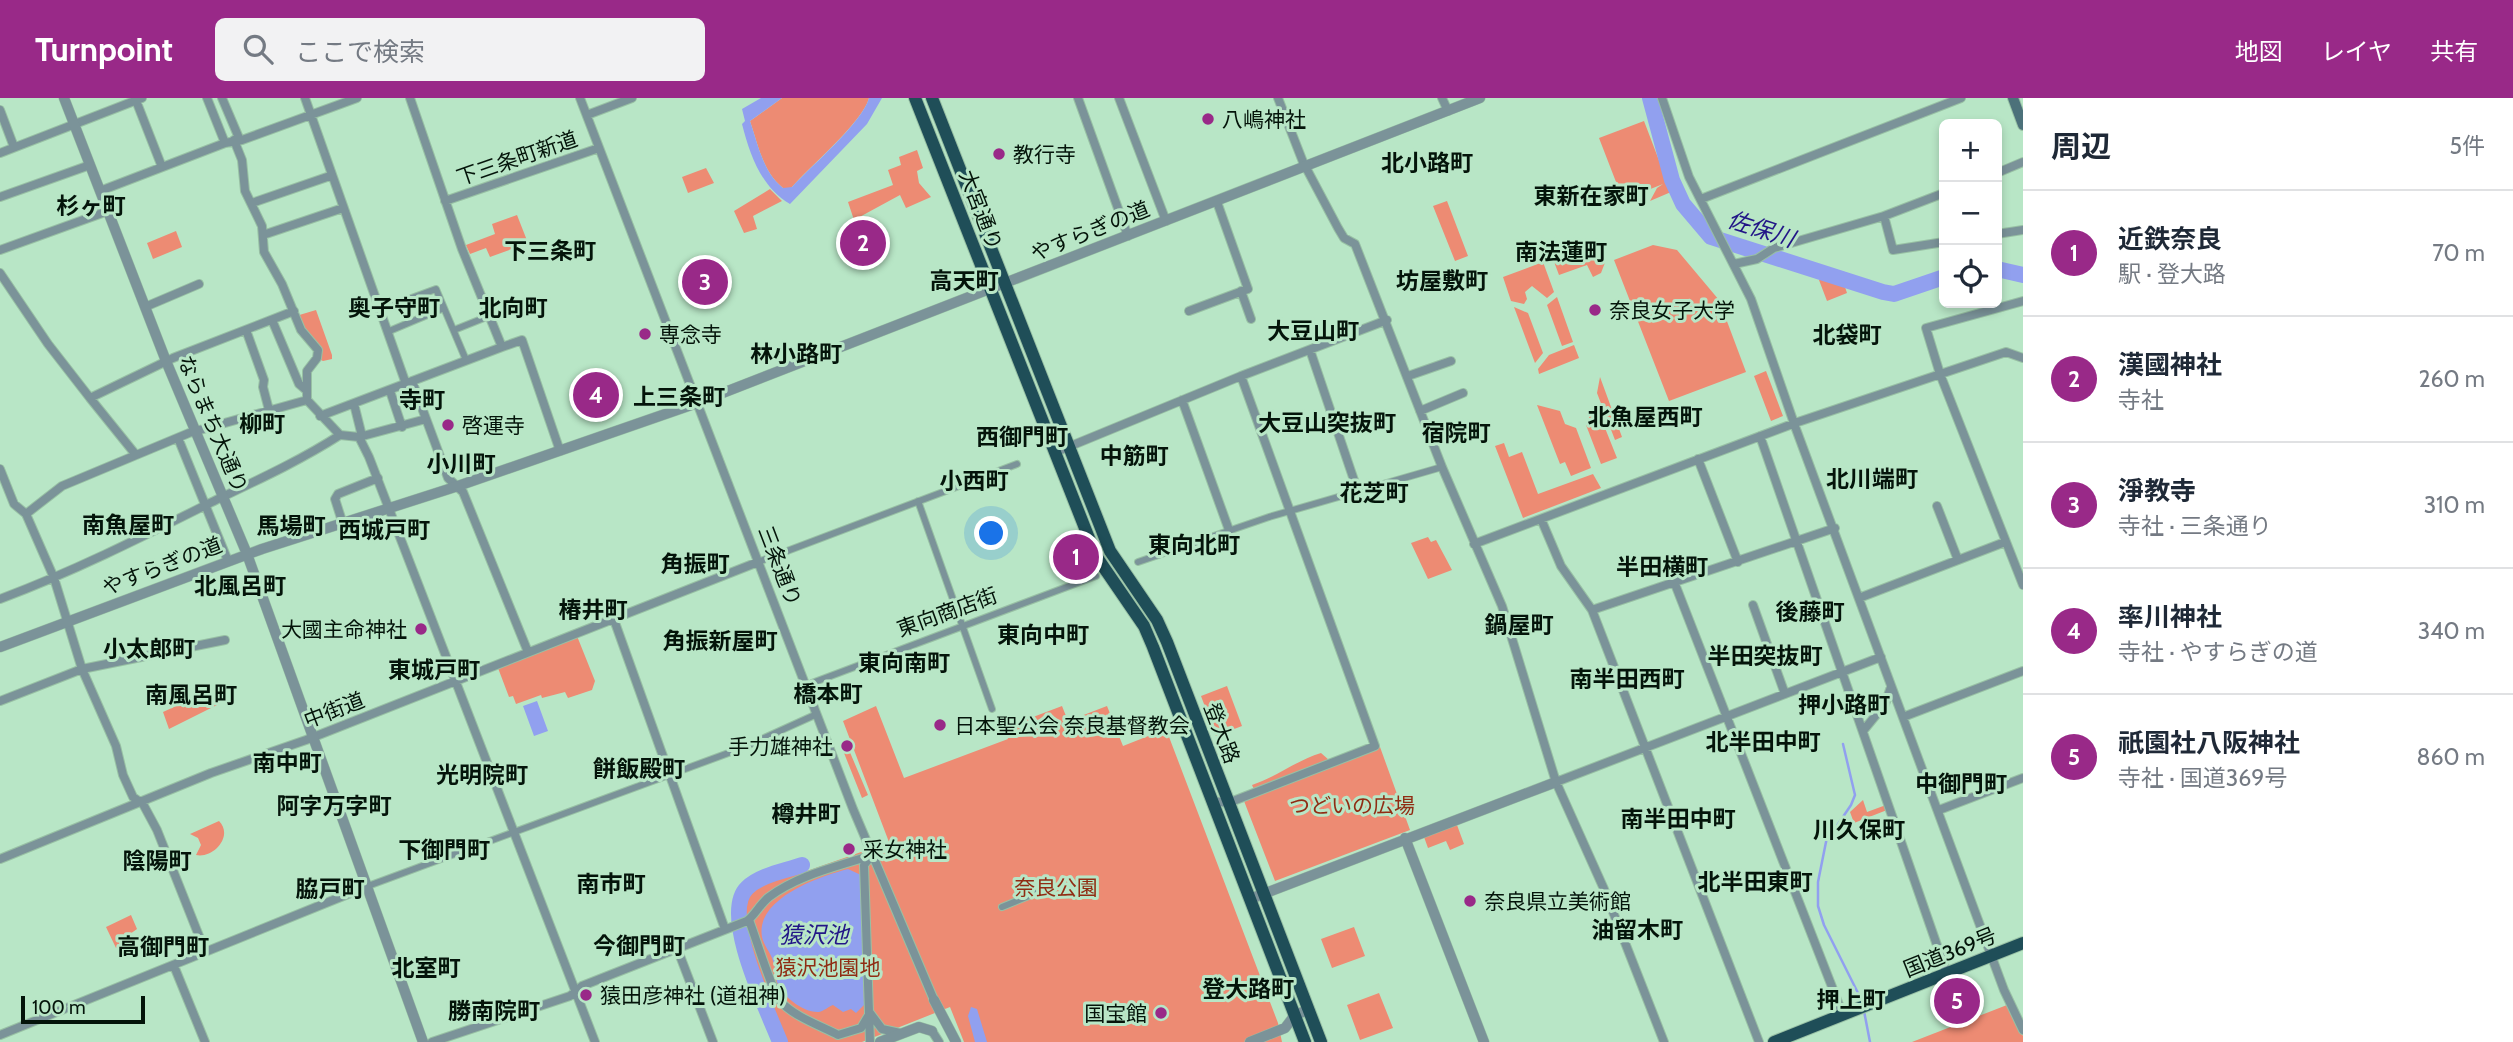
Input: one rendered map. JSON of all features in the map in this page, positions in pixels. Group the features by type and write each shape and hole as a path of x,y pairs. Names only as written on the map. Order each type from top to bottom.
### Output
{"highway":[{"name":"大宮通り","path":"915,98 991,290 1062,450"},
{"name":"大宮通り","path":"932,98 1006,285 1062,450"},
{"name":"登大路","path":"1062,450 1110,551 1157,620 1167,642 1228,803 1305,1042"},
{"name":"登大路","path":"1062,450 1096,556 1144,626 1213,801 1321,1042"},
{"path":"1153,647 1167,642"},
{"name":"国道369号","path":"1774,1042 1791,1039 1843,1014 2023,943"}],"main road":[{"path":"2012,98 2023,125"}],"street":[{"name":"ならまち大通り","path":"64,98 194,431 247,554 423,1042"},
{"path":"207,98 242,160 245,191 263,235 264,252 301,330 318,350 317,358 307,370 307,395"},
{"path":"222,98 232,140"},
{"path":"305,98 330,176 387,332 426,419 448,478 463,492 467,501 528,652"},
{"path":"100,191 232,140 311,116 357,98"},
{"path":"410,98 445,201 502,348"},
{"name":"三条通り","path":"580,98 872,855 934,1000 956,1042"},
{"path":"587,116 632,98"},
{"path":"1079,98 1128,236"},
{"path":"1119,98 1166,221"},
{"path":"1278,98 1307,166 1344,238 1355,244 1387,320 1442,467 1502,606 1556,782 1604,889 1664,1042"},
{"path":"1442,98 1448,111"},
{"name":"やすらぎの道","path":"0,647 247,554 388,506 455,487 696,403 1006,285 1480,98"},
{"path":"1662,98 1682,160 1751,299 1891,687 1992,956 2023,1030"},
{"path":"1701,199 1961,98"},
{"path":"0,153 138,99 162,167"},
{"path":"0,110 14,147"},
{"name":"下三条町新道","path":"445,201 599,148"},
{"path":"2002,171 2023,162"},
{"path":"0,197 90,165"},
{"path":"252,203 330,176"},
{"path":"1734,264 1757,259 1774,248 1884,216 1939,195"},
{"path":"1189,311 1248,289 1217,202"},
{"path":"263,235 343,208"},
{"path":"0,250 108,211"},
{"path":"1884,216 1893,250 1939,243"},
{"path":"2002,233 2023,230"},
{"path":"0,272 48,344 136,456"},
{"path":"145,307 199,284"},
{"path":"379,310 436,289 466,360"},
{"path":"1241,291 1251,319"},
{"path":"2023,301 1926,328 1940,374 2005,542 2021,574 2023,585"},
{"path":"387,332 444,308"},
{"path":"90,398 166,361 294,311"},
{"path":"454,330 489,316"},
{"path":"272,320 299,384 320,416 340,435"},
{"path":"1062,450 1241,376 1387,320"},
{"path":"246,330 264,380 262,387 270,410"},
{"path":"320,416 522,340 560,451"},
{"path":"1310,350 1358,492"},
{"path":"1474,544 1795,423 2006,352 2023,358"},
{"path":"1408,376 1451,361"},
{"path":"1213,801 1228,803 1375,746 1288,512 1241,376"},
{"path":"390,391 402,427"},
{"path":"1420,411 1463,393"},
{"path":"26,514 62,486 194,431 270,410 307,395"},
{"path":"1182,400 1230,530"},
{"path":"354,404 361,437 596,1042"},
{"path":"0,599 54,578 206,506 299,461 340,435 361,437 426,419"},
{"path":"1760,436 1947,974"},
{"path":"178,438 228,561"},
{"path":"1698,459 1738,562"},
{"path":"758,562 1017,464"},
{"path":"1138,562 1230,530 1442,467"},
{"path":"0,469 14,504 26,514 54,578 82,669 116,746 128,786 158,830 205,951"},
{"path":"342,521 335,499 338,494 378,478"},
{"path":"918,501 992,709"},
{"path":"1937,506 1958,560"},
{"path":"1541,519 1561,566 1592,610 1759,1042"},
{"path":"1592,610 1835,528"},
{"path":"1860,598 2005,542"},
{"name":"中街道","path":"0,859 211,773 314,737 758,562"},
{"name":"東向商店街","path":"812,683 962,624 1096,576"},
{"path":"1675,583 1724,716 1843,1014"},
{"path":"1753,605 1785,694"},
{"path":"613,617 725,929"},
{"path":"0,701 82,669 225,640"},
{"path":"1257,896 1881,657"},
{"path":"1903,717 2023,671"},
{"path":"1863,731 1885,704 1891,687"},
{"path":"0,1035 368,886 668,773 742,748 817,713"},
{"path":"1939,810 2023,778"},
{"path":"1405,838 1484,1042"},
{"path":"432,1042 576,991 748,921 763,903 784,887 809,875 872,855"},
{"path":"870,1042 864,866 872,855"},
{"path":"1002,907 1053,886"},
{"path":"748,921 769,970 772,990 781,1002 849,1042"},
{"path":"677,948 713,1042"},
{"path":"174,965 205,1042"},
{"path":"1250,1042 1285,1028 1295,1015 1308,1010"},
{"path":"870,1013 882,1028 902,1034"},
{"path":"838,1035 861,1028 870,1013"},
{"path":"880,1042 919,1027 932,1031 939,1042"}],"green space":[{"path":"782,98 869,98 865,108 847,131 791,188 783,188 771,174 762,158 750,121"},
{"path":"1644,121 1671,192 1650,201 1657,188 1663,184 1623,200 1599,138"},
{"path":"917,150 923,168 917,171 919,183 931,197 906,208 900,195 854,220 848,202 893,185 888,170 901,165 899,157"},
{"path":"706,168 714,183 688,193 682,177"},
{"path":"770,189 782,201 753,216 757,229 744,233 734,211"},
{"path":"1447,201 1468,256 1455,261 1433,206"},
{"path":"517,215 528,243 490,257 486,248 470,254 466,245 495,234 492,224"},
{"path":"176,231 182,247 153,259 147,243"},
{"path":"1598,241 1606,260 1601,273 1593,277 1587,265 1559,275 1553,259"},
{"path":"1653,245 1677,250 1719,300 1746,372 1669,401 1614,260"},
{"path":"1543,262 1554,292 1547,298 1532,286 1525,292 1527,299 1524,304 1511,301 1503,277"},
{"path":"1825,278 1844,284 1847,293 1827,301 1819,280"},
{"path":"1557,297 1573,342 1562,346 1547,305"},
{"path":"1514,307 1528,313 1543,353 1535,363"},
{"path":"316,310 332,359 323,361 317,358 296,316"},
{"path":"1574,345 1579,358 1539,374 1538,369 1549,355"},
{"path":"1766,371 1783,416 1771,421 1754,376"},
{"path":"1600,377 1622,437 1615,440 1597,393"},
{"path":"1595,403 1617,458 1601,464 1586,425"},
{"path":"1537,405 1560,411 1565,424 1576,428 1591,468 1571,476 1565,462 1560,464"},
{"path":"1504,443 1509,457 1522,452 1538,494 1593,474 1601,488 1523,518 1495,446"},
{"path":"1428,537 1431,542 1436,540 1452,570 1428,579 1411,543"},
{"path":"577,636 595,681 592,690 568,698 565,692 542,698 541,695 516,704 513,696 509,697 498,668"},
{"path":"1227,686 1242,726 1216,736 1201,696"},
{"path":"211,690 217,705 169,729 163,712"},
{"name":"奈良公園","path":"876,706 904,778 1008,739 1004,728 1062,706 1068,721 1107,706 1123,746 1166,729 1278,1023 1282,1042 964,1042 950,1007 862,1042 774,1042 745,960 737,914 740,896 755,879 805,861 807,871 864,851 878,853 892,850 843,721"},
{"name":"つどいの広場","path":"1380,747 1410,830 1275,881 1244,801 1257,796 1252,785 1321,753 1329,760"},
{"path":"849,750 868,795 862,798 844,753"},
{"path":"1863,800 1867,812 1886,805 1887,810 1854,823 1850,812"},
{"path":"219,821 224,833 220,845 209,853 196,855 201,845 198,838 190,834"},
{"path":"1457,825 1464,844 1450,850 1446,841 1428,848 1424,837"},
{"path":"131,915 137,929 123,939 125,945 116,948 106,927"},
{"path":"1354,927 1365,956 1332,968 1321,939"},
{"path":"1379,993 1393,1028 1360,1040 1347,1005"},
{"path":"2007,1005 2023,1036 2023,1042 1912,1042"}],"water":[{"path":"761,98 782,98 750,121 766,166 783,188 792,187 835,144 857,119 869,98 882,98 867,124 790,204 771,189 764,179 745,136 742,109"},
{"path":"537,701 548,731 534,736 523,706"},
{"name":"猿沢池","path":"848,869 861,875 864,1005 856,1013 851,1009 843,1012 833,1005 813,1012 794,1003 783,993 762,937 763,923 769,911 792,891"},
{"path":"971,1007 977,1009 987,1042 975,1042 968,1016"}],"waterway":[{"name":"佐保川","path":"1650,98 1672,180 1683,204 1711,237 1883,292 1894,294 1939,279"},
{"name":"佐保川","path":"2002,270 2023,275"},
{"path":"1843,744 1855,795 1826,842 1818,882 1818,906 1824,925 1862,1001"},
{"path":"780,1042 757,987 742,940 740,901 752,884 802,865"},
{"path":"1864,1011 1870,1042"}],"place":[{"name":"八嶋神社","path":"1208,119"},
{"name":"教行寺","path":"999,154"},
{"name":"漢國神社","path":"863,243"},
{"name":"淨教寺","path":"705,282"},
{"name":"奈良女子大学","path":"1595,310"},
{"name":"専念寺","path":"645,334"},
{"name":"率川神社","path":"596,395"},
{"name":"啓運寺","path":"448,425"},
{"name":"近鉄奈良","path":"1076,557"},
{"name":"大國主命神社","path":"421,629"},
{"name":"日本聖公会 奈良基督教会","path":"940,725"},
{"name":"手力雄神社","path":"847,746"},
{"name":"采女神社","path":"849,849"},
{"name":"奈良県立美術館","path":"1470,901"},
{"name":"猿田彦神社 (道祖神)","path":"586,995"},
{"name":"祇園社八阪神社","path":"1957,1001"},
{"name":"国宝館","path":"1161,1013"}],"district":[{"name":"北小路町","path":"1427,163"},
{"name":"東新在家町","path":"1591,196"},
{"name":"杉ヶ町","path":"91,206"},
{"name":"下三条町","path":"550,251"},
{"name":"南法蓮町","path":"1561,252"},
{"name":"高天町","path":"964,281"},
{"name":"坊屋敷町","path":"1442,281"},
{"name":"奥子守町","path":"394,308"},
{"name":"北向町","path":"513,308"},
{"name":"大豆山町","path":"1313,331"},
{"name":"北袋町","path":"1847,335"},
{"name":"林小路町","path":"796,354"},
{"name":"上三条町","path":"679,397"},
{"name":"寺町","path":"422,400"},
{"name":"北魚屋西町","path":"1645,417"},
{"name":"大豆山突抜町","path":"1327,423"},
{"name":"柳町","path":"262,424"},
{"name":"宿院町","path":"1456,433"},
{"name":"西御門町","path":"1022,437"},
{"name":"中筋町","path":"1134,456"},
{"name":"小川町","path":"461,464"},
{"name":"北川端町","path":"1872,479"},
{"name":"小西町","path":"974,481"},
{"name":"花芝町","path":"1374,493"},
{"name":"南魚屋町","path":"128,525"},
{"name":"馬場町","path":"291,526"},
{"name":"西城戸町","path":"384,530"},
{"name":"東向北町","path":"1194,545"},
{"name":"角振町","path":"695,564"},
{"name":"半田横町","path":"1662,567"},
{"name":"北風呂町","path":"240,586"},
{"name":"椿井町","path":"593,610"},
{"name":"後藤町","path":"1810,612"},
{"name":"鍋屋町","path":"1519,625"},
{"name":"東向中町","path":"1043,635"},
{"name":"角振新屋町","path":"720,641"},
{"name":"小太郎町","path":"149,649"},
{"name":"半田突抜町","path":"1765,656"},
{"name":"東向南町","path":"904,663"},
{"name":"東城戸町","path":"434,670"},
{"name":"南半田西町","path":"1627,679"},
{"name":"橋本町","path":"828,694"},
{"name":"南風呂町","path":"191,695"},
{"name":"押小路町","path":"1844,705"},
{"name":"北半田中町","path":"1763,742"},
{"name":"南中町","path":"287,763"},
{"name":"餅飯殿町","path":"639,769"},
{"name":"光明院町","path":"482,775"},
{"name":"中御門町","path":"1961,784"},
{"name":"阿字万字町","path":"334,806"},
{"name":"樽井町","path":"806,814"},
{"name":"南半田中町","path":"1678,819"},
{"name":"川久保町","path":"1859,830"},
{"name":"下御門町","path":"444,850"},
{"name":"陰陽町","path":"157,861"},
{"name":"北半田東町","path":"1755,882"},
{"name":"南市町","path":"611,884"},
{"name":"脇戸町","path":"330,889"},
{"name":"油留木町","path":"1637,930"},
{"name":"今御門町","path":"639,946"},
{"name":"高御門町","path":"163,947"},
{"name":"北室町","path":"426,968"},
{"name":"登大路町","path":"1248,989"},
{"name":"押上町","path":"1851,1000"},
{"name":"勝南院町","path":"494,1011"}],"park label":[{"name":"猿沢池園地","path":"828,967"}]}
